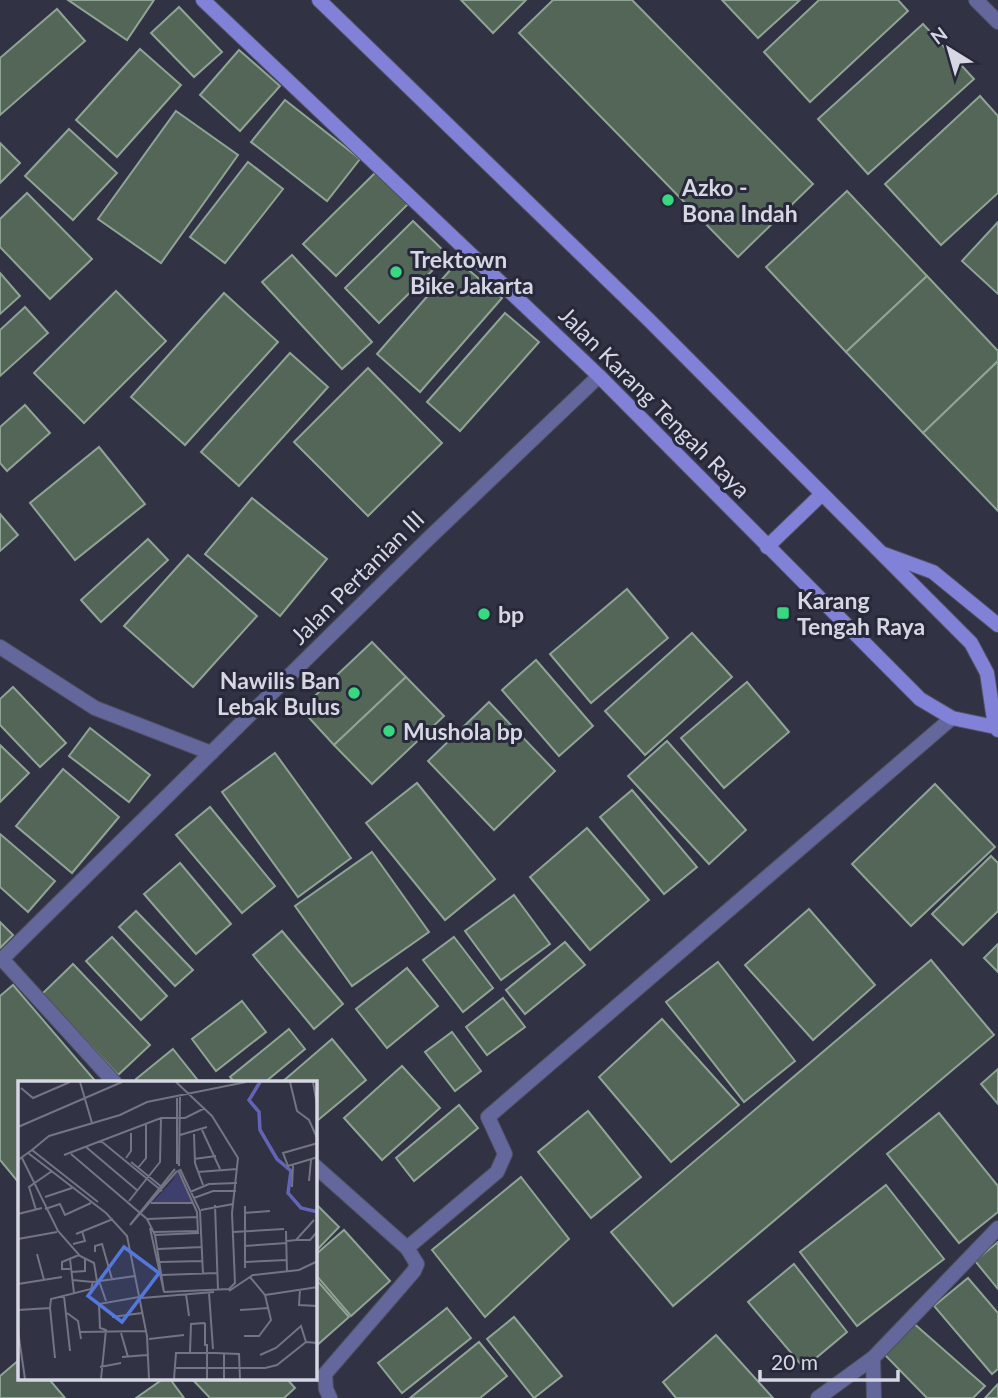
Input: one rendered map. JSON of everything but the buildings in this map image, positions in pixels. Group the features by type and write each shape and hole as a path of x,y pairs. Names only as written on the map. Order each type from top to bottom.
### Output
{"main road":[{"name":"Jalan Karang Tengah Raya","path":"202,0 599,376 919,699 952,718 997,727 987,673 971,643 648,319 319,0"},
{"path":"767,547 822,494"},
{"path":"879,552 933,572 998,625"}],"street":[{"path":"976,0 998,22"},
{"name":"Jalan Pertanian III","path":"1,960 428,539 599,376"},
{"path":"0,647 95,709 211,753"},
{"path":"407,1248 497,1172 505,1154 488,1117 952,718"},
{"path":"1,960 113,1081"},
{"path":"317,1168 407,1248 417,1264 414,1271 325,1374 330,1398"},
{"path":"818,1398 873,1358 998,1228"},
{"path":"873,1358 874,1398"}],"place":[{"name":"Azko - Bona Indah","path":"668,200"},
{"name":"Trektown Bike Jakarta","path":"396,272"},
{"name":"Karang Tengah Raya","path":"783,613"},
{"name":"bp","path":"484,614"},
{"name":"Nawilis Ban Lebak Bulus","path":"354,693"},
{"name":"Mushola bp","path":"389,731"}]}
